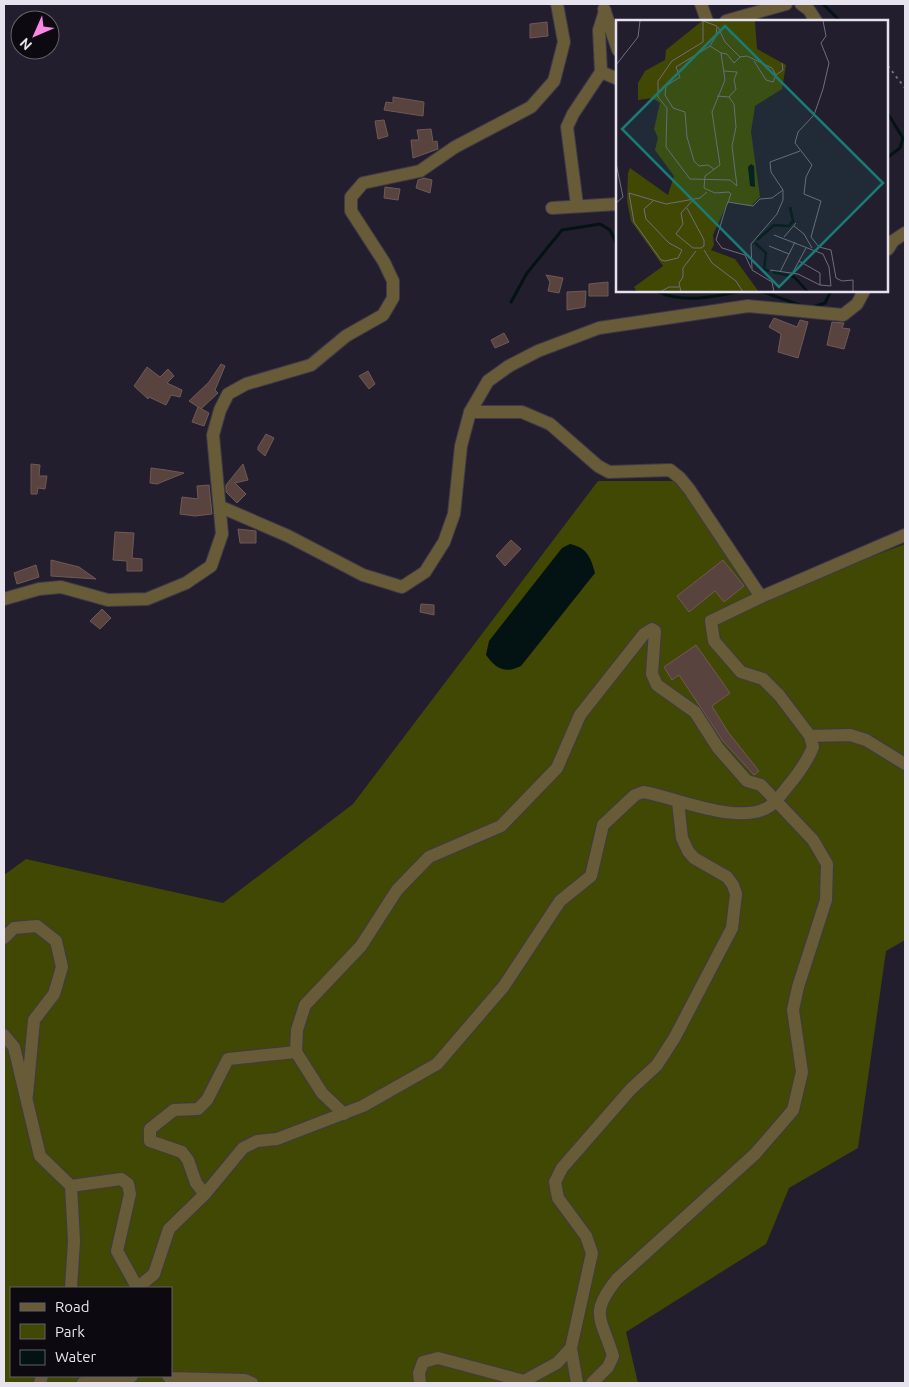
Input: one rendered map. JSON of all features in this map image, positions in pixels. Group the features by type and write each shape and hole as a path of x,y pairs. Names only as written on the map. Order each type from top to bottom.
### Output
{"street":[{"path":"4,599 39,589 61,587 108,600 147,598 186,582 211,566 222,534 213,435 220,410 228,394 246,384 311,365 346,336 384,314 393,298 393,281 384,262 352,211 351,196 363,184 420,171 455,147 531,107 554,81 564,42 557,4"},
{"path":"701,4 707,20"},
{"path":"730,20 786,4"},
{"path":"801,4 809,10 815,20"},
{"path":"604,7 616,44"},
{"path":"577,205 567,127 573,114 601,72 599,30 604,7"},
{"path":"601,72 616,79"},
{"path":"552,208 616,204"},
{"path":"889,248 893,241 905,233"},
{"path":"221,507 288,536 363,575 402,587 425,572 444,542 454,514 461,446 470,412 488,381 509,366 538,351 599,328 748,306 843,315 857,304 863,292"},
{"path":"470,412 522,412 550,424 598,466 609,472 670,470 689,489 761,597"},
{"path":"71,1186 121,1179 128,1184 130,1194 117,1252 137,1287 154,1274 169,1228 205,1194 243,1148 256,1141 277,1139 363,1106 437,1064 504,986 560,902 591,876 603,825 635,796 643,792 708,809 749,814 769,807 806,764 813,747 810,736 779,695 763,679 741,672 714,641 711,621 761,597 905,535"},
{"path":"752,585 790,586"},
{"path":"344,1114 322,1093 296,1052 297,1030 305,1005 360,946 397,890 429,858 501,826 557,768 580,715 644,634 652,629 655,631 656,637 652,674 657,685 695,712 718,748 747,781 761,785 813,840 827,864 826,900 798,987 793,1010 802,1072 793,1110 755,1154 617,1279 602,1298 599,1314 613,1356 608,1367 592,1383"},
{"path":"810,736 850,735 866,740 905,764"},
{"path":"577,1383 571,1348 592,1253 586,1236 558,1198 555,1182 562,1168 631,1088 656,1066 675,1037 732,928 736,894 733,885 727,877 694,858 688,851 682,838 678,802"},
{"path":"4,938 14,928 37,926 56,941 62,967 54,994 34,1020 26,1105"},
{"path":"4,1034 14,1047 26,1105 40,1156 71,1186 74,1241 71,1287"},
{"path":"205,1194 196,1184 188,1160 182,1152 150,1141 150,1129 174,1110 198,1109 206,1100 228,1059 296,1052"},
{"path":"420,1383 419,1373 423,1362 438,1358 524,1381 557,1363 571,1348"},
{"path":"83,1383 123,1380 130,1377"},
{"path":"169,1377 245,1380 252,1383"}],"path":[{"path":"889,67 905,88"}],"green space":[{"path":"598,481 677,481 760,599 905,544 905,940 886,951 858,1148 789,1188 766,1244 626,1332 638,1383 4,1383 4,875 26,859 223,903 353,804"}],"water":[{"path":"570,544 584,550 595,573 521,666 510,670 497,667 486,655 489,641 562,548"}],"building":[{"path":"547,22 548,36 530,38 530,24"},
{"path":"393,97 424,102 423,116 384,110 386,102 393,103"},
{"path":"384,120 388,136 378,139 375,121"},
{"path":"431,129 433,142 437,141 438,149 413,158 411,140 419,140 417,130"},
{"path":"424,178 432,180 430,193 416,188 418,180"},
{"path":"385,187 400,189 398,200 384,198"},
{"path":"546,275 563,278 559,293 548,291 550,282"},
{"path":"608,282 608,296 589,296 589,284"},
{"path":"586,291 585,307 567,310 567,292"},
{"path":"774,318 797,327 800,320 808,322 798,358 778,352 781,334 769,327"},
{"path":"832,322 844,323 842,328 850,329 844,349 827,345"},
{"path":"504,333 509,342 495,348 491,340"},
{"path":"221,364 225,366 215,390 218,393 201,409 189,401 209,382"},
{"path":"147,367 160,377 168,369 174,376 167,383 182,390 180,397 171,395 166,405 149,397 148,399 134,386"},
{"path":"368,371 375,384 369,389 359,376"},
{"path":"198,407 209,413 204,426 192,422"},
{"path":"266,434 274,438 265,456 258,450 258,447"},
{"path":"31,464 40,465 39,476 47,476 45,489 38,488 37,494 31,494"},
{"path":"243,464 248,480 235,483 246,494 237,503 226,492 226,485"},
{"path":"151,468 184,473 157,484 150,483"},
{"path":"209,485 212,514 195,516 180,514 182,497 198,499 197,486"},
{"path":"238,529 256,531 256,543 240,543"},
{"path":"115,532 134,533 132,558 142,559 142,571 127,571 127,561 113,560"},
{"path":"511,540 521,549 505,566 496,556"},
{"path":"51,560 79,567 96,579 51,576"},
{"path":"723,560 744,586 724,602 715,591 689,612 677,596"},
{"path":"36,565 39,577 17,584 14,573"},
{"path":"421,604 434,605 434,615 420,612"},
{"path":"102,609 111,618 100,629 90,621"},
{"path":"696,645 730,693 712,706 728,732 759,771 754,775 723,741 679,675 672,680 664,667"}],"waterway":[{"path":"823,4 839,20"},
{"path":"889,116 903,138 900,148 889,156"},
{"path":"511,302 527,273 562,230 600,224 610,230 616,243"},
{"path":"658,292 688,298 710,297 737,292"},
{"path":"763,292 800,305"},
{"path":"813,307 825,303 830,292"}]}
